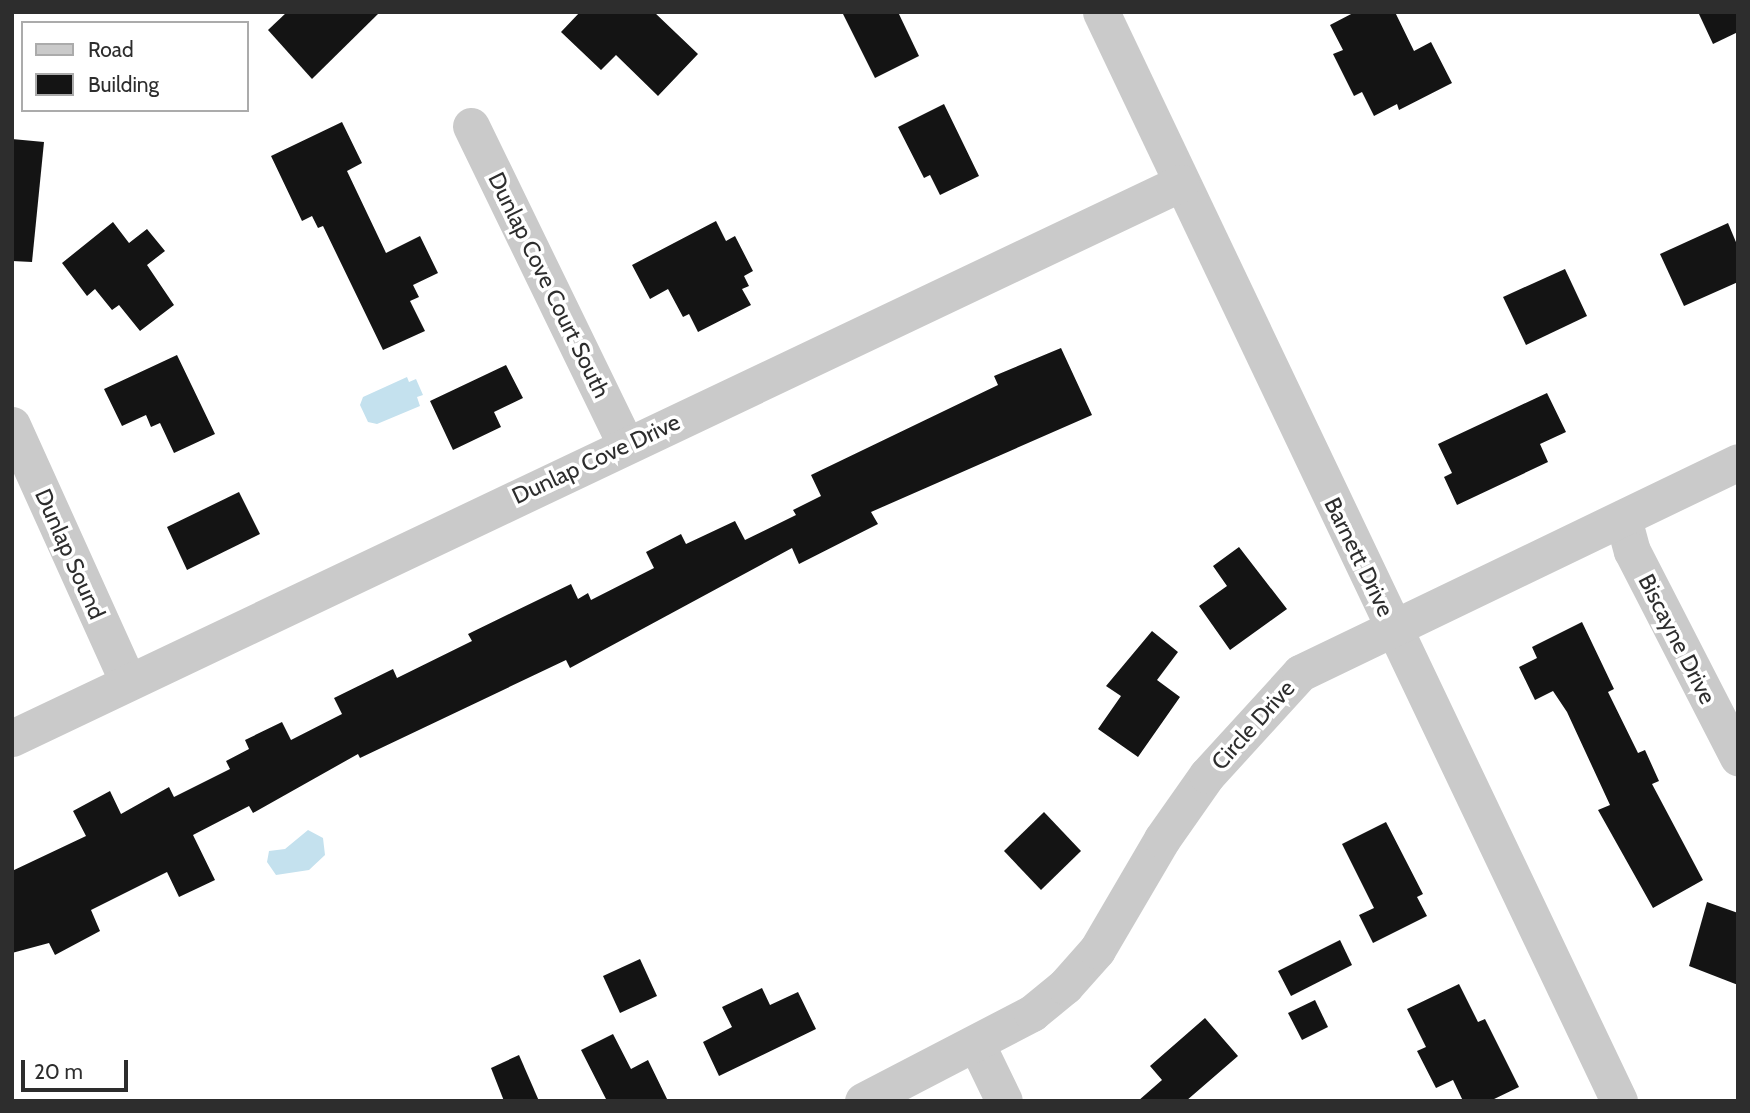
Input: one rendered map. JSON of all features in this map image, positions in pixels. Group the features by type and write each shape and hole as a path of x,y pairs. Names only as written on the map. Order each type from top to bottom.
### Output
{"street":[{"name":"Barnett Drive","path":"1101,12 1619,1101"},
{"name":"Dunlap Cove Court South","path":"471,126 626,444"},
{"name":"Dunlap Cove Drive","path":"12,738 626,444 1181,183"},
{"name":"Dunlap Sound","path":"12,425 128,682"},
{"name":"Circle Drive","path":"863,1101 1032,1013 1073,977 1097,950 1161,839 1207,775 1300,673 1738,462"},
{"name":"Biscayne Drive","path":"1623,518 1632,551 1738,757"},
{"path":"976,1043 1004,1101"}],"water":[{"path":"407,377 409,382 416,379 423,395 417,397 420,406 377,424 368,422 360,405 363,397"},
{"path":"308,830 323,838 325,855 309,870 276,875 267,862 269,851 285,849"}],"building":[{"path":"287,12 380,12 312,79 268,30"},
{"path":"580,12 654,12 698,54 658,96 616,55 601,70 561,32"},
{"path":"842,12 898,12 919,56 875,78"},
{"path":"1355,12 1395,12 1414,51 1431,42 1452,83 1399,110 1397,104 1374,116 1362,92 1354,96 1333,54 1343,50 1330,25"},
{"path":"1698,12 1738,12 1738,32 1713,44"},
{"path":"944,104 979,176 940,195 930,175 924,178 898,127"},
{"path":"342,122 362,163 347,171 386,253 420,236 438,273 413,285 419,297 410,301 425,331 383,350 323,226 318,228 312,216 302,221 271,156"},
{"path":"12,139 44,142 32,262 12,261"},
{"path":"716,221 726,241 735,236 753,271 744,276 749,286 742,289 751,305 698,332 689,314 683,317 668,289 650,299 632,265"},
{"path":"113,222 129,243 147,229 165,251 147,265 174,305 140,331 119,305 112,310 95,289 87,296 62,263"},
{"path":"1728,223 1738,247 1738,282 1684,306 1660,254"},
{"path":"1565,269 1587,316 1526,345 1503,297"},
{"path":"1061,348 1092,415 871,512 878,524 799,564 792,548 570,668 566,660 360,758 358,754 253,813 249,806 193,835 215,880 179,897 167,872 91,910 100,931 55,955 49,943 12,953 12,871 86,836 73,811 110,791 121,814 169,787 174,797 230,769 226,761 249,749 245,740 282,722 291,740 342,714 334,698 393,669 397,678 472,641 468,634 571,584 578,599 588,593 591,600 654,568 646,552 681,534 686,544 735,521 745,540 796,515 793,510 821,496 811,475 998,385 994,376"},
{"path":"177,355 215,434 174,453 160,423 151,427 146,415 122,426 104,389"},
{"path":"506,365 523,398 494,412 501,427 453,450 430,401"},
{"path":"1547,393 1566,432 1540,444 1548,462 1457,505 1444,477 1452,473 1438,444"},
{"path":"239,492 260,534 187,570 167,527"},
{"path":"1239,547 1287,609 1230,650 1199,606 1227,586 1213,566"},
{"path":"1582,622 1614,689 1608,692 1638,753 1645,750 1659,781 1652,784 1703,880 1653,908 1598,810 1610,805 1567,712 1553,691 1535,700 1519,667 1537,658 1532,647"},
{"path":"1152,631 1178,652 1157,680 1180,697 1138,757 1098,729 1121,696 1106,686"},
{"path":"1044,812 1081,851 1041,890 1004,851"},
{"path":"1386,822 1423,894 1417,897 1427,916 1373,943 1359,915 1374,908 1342,844"},
{"path":"1707,902 1738,913 1738,985 1689,966"},
{"path":"1340,940 1352,965 1291,996 1278,971"},
{"path":"640,959 657,996 620,1013 603,976"},
{"path":"1459,984 1478,1022 1485,1019 1519,1087 1490,1101 1463,1101 1453,1080 1436,1088 1417,1051 1426,1047 1407,1009"},
{"path":"762,988 770,1005 798,992 816,1029 719,1076 703,1042 732,1027 722,1007"},
{"path":"1315,1000 1328,1027 1302,1040 1288,1013"},
{"path":"1205,1018 1238,1056 1186,1101 1138,1101 1162,1080 1150,1066"},
{"path":"613,1034 631,1069 648,1060 668,1101 607,1101 581,1050"},
{"path":"519,1055 539,1101 504,1101 491,1068"}]}
